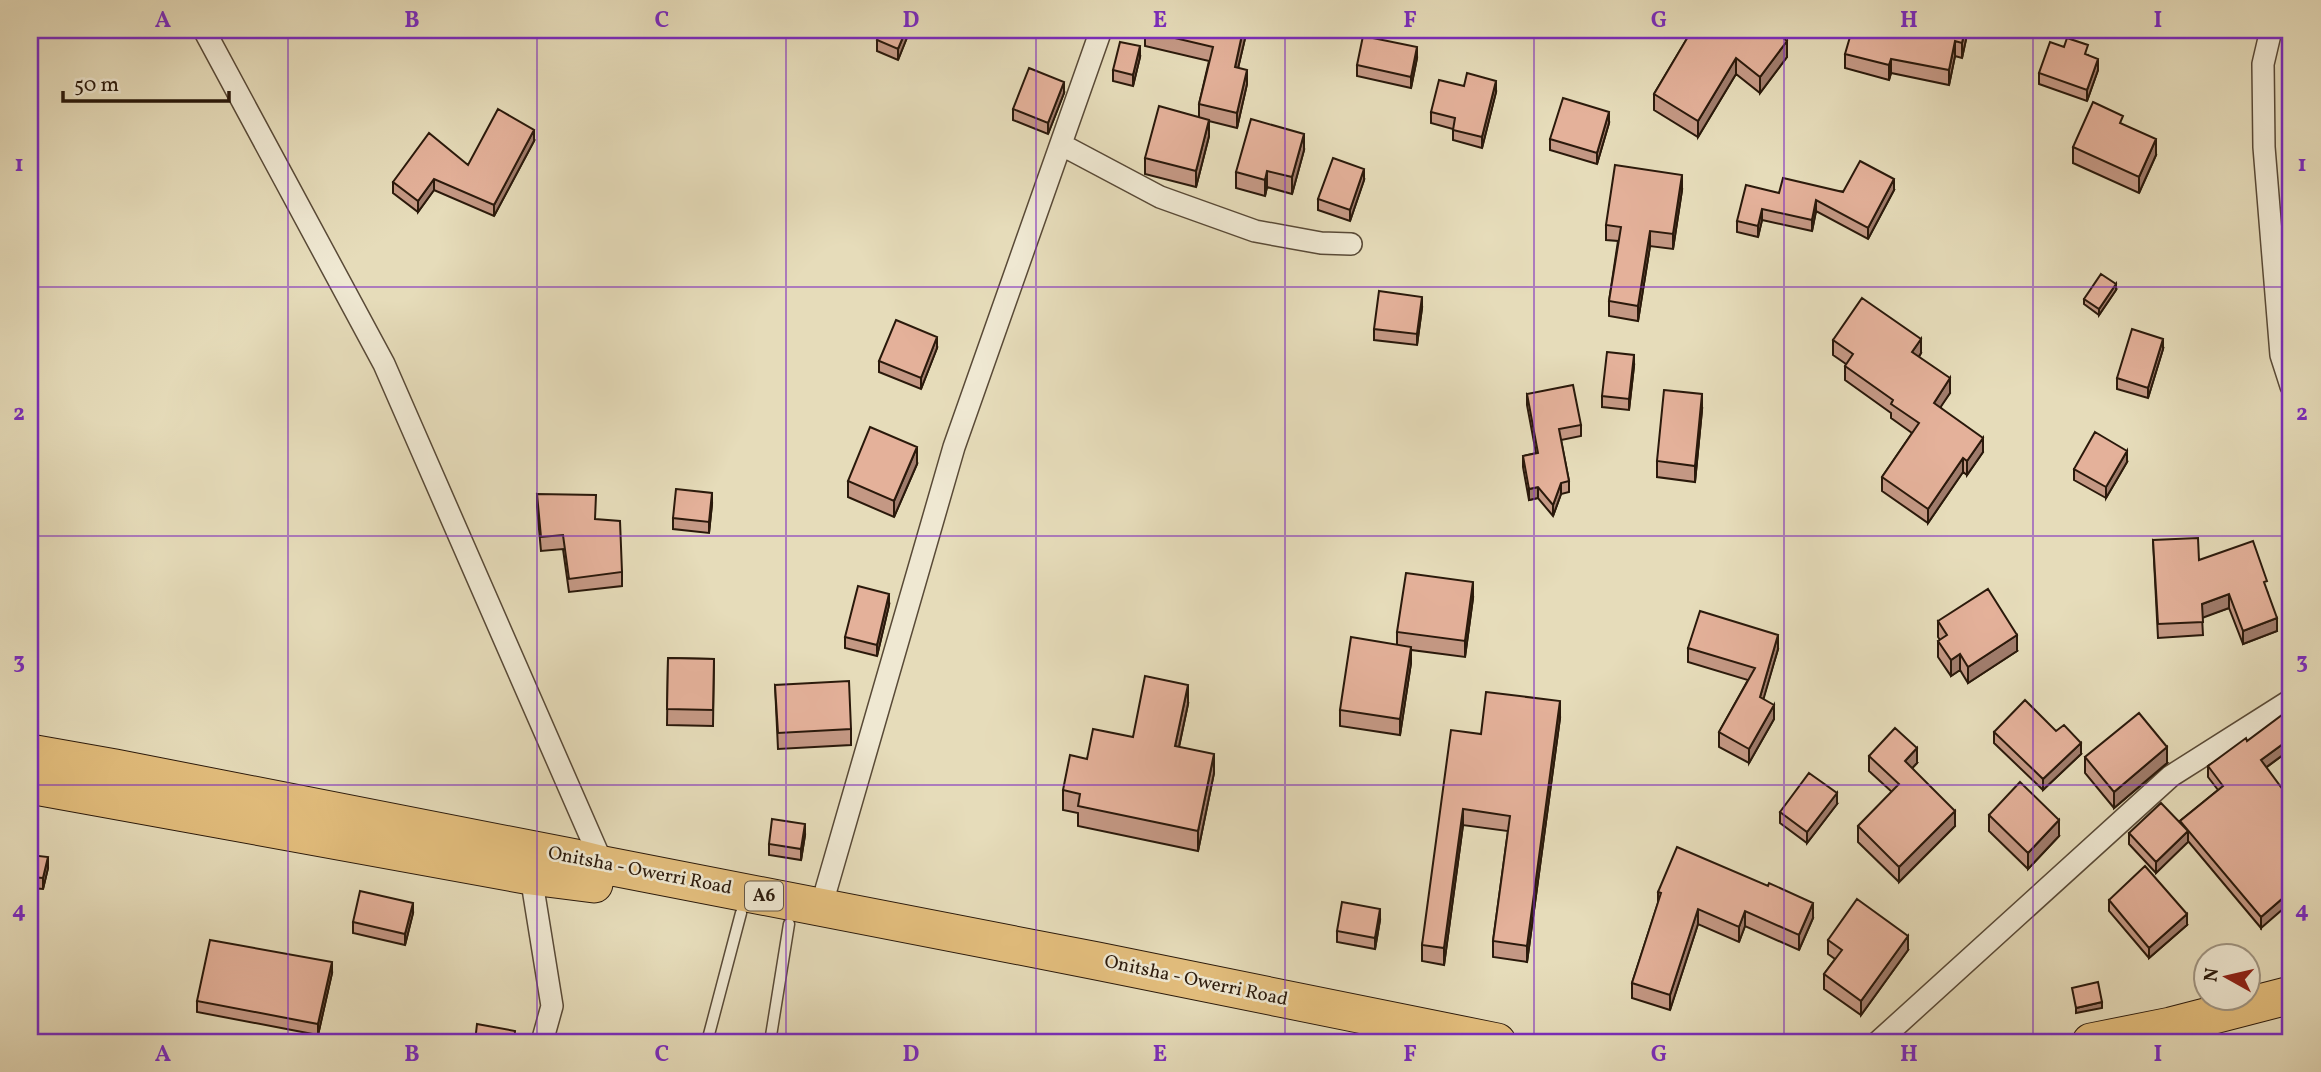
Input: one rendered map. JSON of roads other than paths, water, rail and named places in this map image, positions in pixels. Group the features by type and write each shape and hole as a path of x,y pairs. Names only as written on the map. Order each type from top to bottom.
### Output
{"highway":[{"name":"Onitsha - Owerri Road","path":"30,753 575,858 1497,1042"},
{"name":"Onitsha - Owerri Road","path":"30,785 531,876 620,887 789,924 1239,1012 1370,1042"},
{"path":"2091,1042 2171,1026 2291,995"},
{"path":"2199,1042 2291,1021"}],"street":[{"path":"204,30 384,364 603,865"},
{"path":"821,907 954,447 1101,30"},
{"path":"2271,30 2263,64 2264,147 2281,355 2291,386"},
{"path":"1062,145 1160,197 1255,231 1321,243 1351,244"},
{"path":"1878,1042 2171,776 2291,700"},
{"path":"531,876 552,1006 542,1042"}],"lane":[{"path":"707,1042 741,914"},
{"path":"770,1042 789,924"}]}
